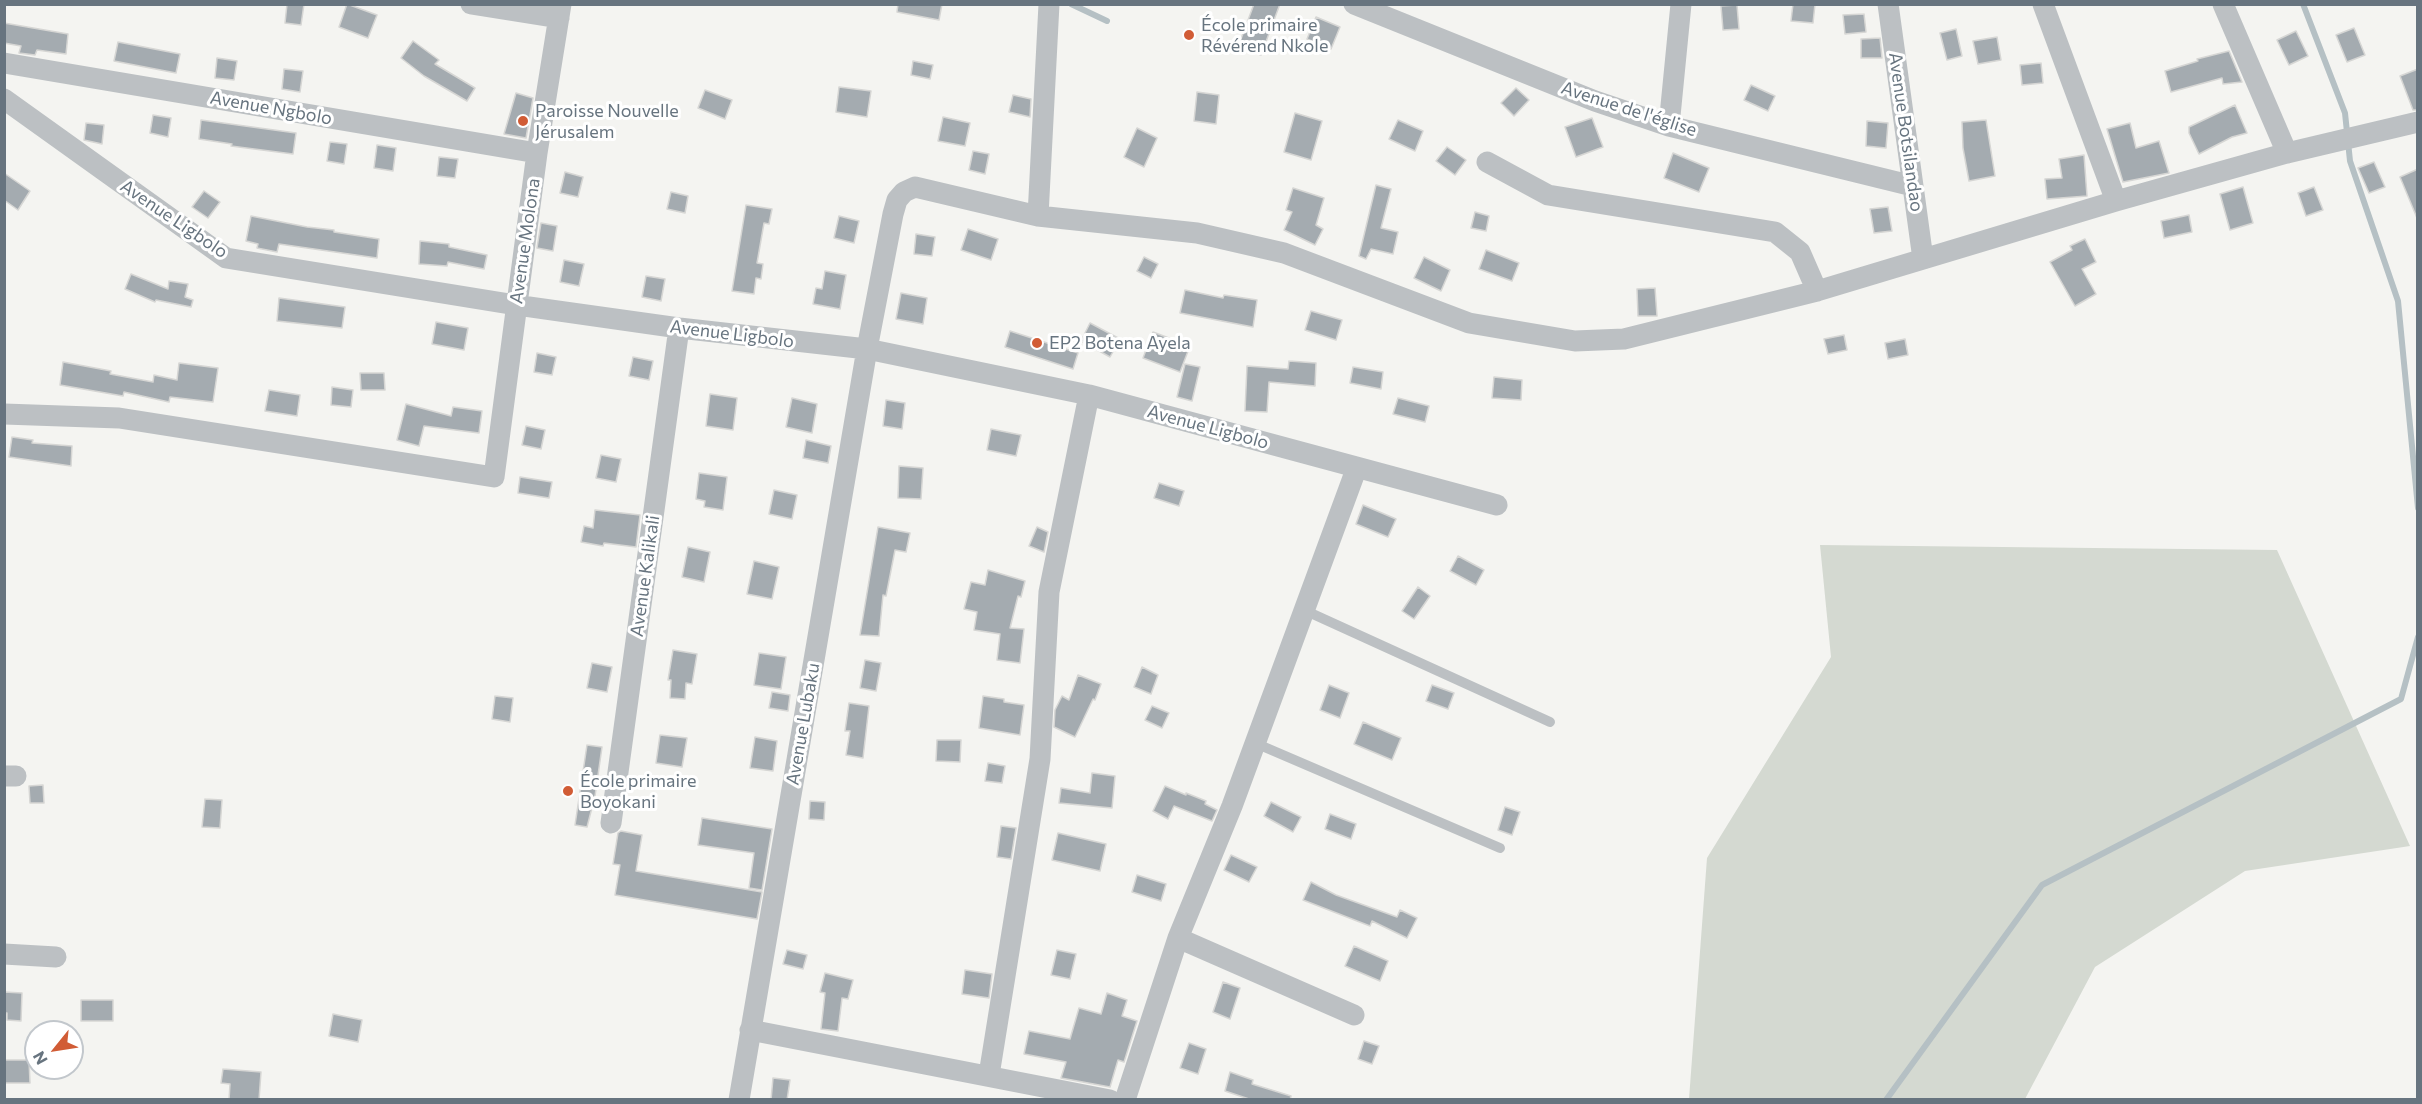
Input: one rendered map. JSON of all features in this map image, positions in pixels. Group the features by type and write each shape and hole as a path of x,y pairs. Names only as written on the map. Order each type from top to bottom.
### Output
{"street":[{"path":"471,4 560,11"},
{"name":"Avenue de l'église","path":"1354,4 1595,101 1669,126 1913,186"},
{"path":"1669,126 1681,4"},
{"name":"Avenue Botsilandao","path":"1888,4 1923,259"},
{"path":"2043,4 2116,201"},
{"path":"2223,4 2287,153"},
{"path":"1038,216 1049,5"},
{"name":"Avenue Molona","path":"4,414 119,418 494,477 537,153 560,11"},
{"name":"Avenue Ngbolo","path":"4,63 537,153"},
{"name":"Avenue Ligbolo","path":"4,99 226,258 516,305 678,328 867,349 1089,395 1497,505"},
{"name":"Avenue Lubaku","path":"739,1100 867,349 893,214 897,200 904,192 915,187 1038,216 1197,233 1284,253 1468,323 1575,341 1624,339 1817,291 2116,201 2287,153 2418,122"},
{"path":"1487,162 1548,195 1775,232 1800,252 1817,291"},
{"name":"Avenue Kalikali","path":"610,824 678,328"},
{"path":"989,1076 1040,759 1049,592 1089,395"},
{"path":"1125,1100 1178,938 1255,743 1357,468"},
{"path":"1178,938 1354,1015"},
{"path":"4,954 56,957"},
{"path":"750,1030 1110,1100"}],"lane":[{"path":"1304,610 1550,722"},
{"path":"1255,743 1500,848"}],"shaded area":[{"path":"1820,545 2277,550 2410,846 2245,871 2095,967 2025,1099 1689,1099 1707,858 1831,657"}],"building":[{"path":"287,4 304,4 301,25 285,23"},
{"path":"347,4 377,15 368,38 339,27"},
{"path":"898,4 942,4 939,20 897,12"},
{"path":"1254,4 1280,4 1261,55 1238,47"},
{"path":"1793,4 1815,4 1813,23 1791,21"},
{"path":"1737,5 1739,29 1723,30 1721,6"},
{"path":"1864,14 1866,32 1845,34 1843,15"},
{"path":"1316,17 1340,27 1331,49 1307,39"},
{"path":"4,23 68,34 66,54 37,50 35,55 19,53 21,46 4,43"},
{"path":"2354,28 2365,55 2347,62 2336,35"},
{"path":"1956,29 1962,56 1947,60 1940,33"},
{"path":"2296,31 2308,56 2289,65 2277,40"},
{"path":"1997,37 2001,60 1978,64 1973,41"},
{"path":"1880,38 1882,58 1861,58 1861,39"},
{"path":"413,41 439,60 435,64 475,88 467,101 424,76 401,58"},
{"path":"118,42 180,54 176,73 114,61"},
{"path":"2229,51 2242,82 2223,84 2222,78 2171,92 2165,71 2198,61 2197,59"},
{"path":"217,58 237,61 234,80 215,78"},
{"path":"913,61 933,65 930,79 911,75"},
{"path":"2041,63 2043,83 2022,85 2020,65"},
{"path":"284,69 303,71 300,92 282,89"},
{"path":"2418,69 2418,110 2413,110 2400,76"},
{"path":"1751,85 1775,96 1768,111 1744,100"},
{"path":"839,87 871,91 867,117 836,112"},
{"path":"1516,88 1529,100 1514,116 1501,103"},
{"path":"705,90 732,100 725,119 698,108"},
{"path":"1197,92 1219,95 1216,124 1194,121"},
{"path":"516,93 533,98 526,138 504,134"},
{"path":"1013,95 1031,99 1030,117 1009,112"},
{"path":"2235,105 2247,133 2232,137 2199,154 2189,133 2189,127"},
{"path":"1295,113 1322,121 1311,160 1284,152"},
{"path":"153,115 171,118 168,137 150,133"},
{"path":"943,117 970,123 965,146 938,141"},
{"path":"1592,118 1603,147 1576,157 1565,127"},
{"path":"201,120 296,133 293,154 231,146 232,144 199,139"},
{"path":"1398,120 1423,131 1415,151 1389,139"},
{"path":"1986,120 1995,176 1969,181 1963,148 1962,122"},
{"path":"1867,121 1888,123 1886,148 1866,146"},
{"path":"86,123 104,125 102,144 84,140"},
{"path":"2130,123 2136,148 2159,141 2169,173 2123,182 2107,129"},
{"path":"1137,128 1157,138 1144,167 1124,157"},
{"path":"330,142 347,144 344,164 327,161"},
{"path":"377,145 396,148 393,171 374,168"},
{"path":"1447,147 1466,160 1455,175 1436,161"},
{"path":"973,151 989,154 985,174 969,170"},
{"path":"1673,153 1709,168 1699,192 1664,178"},
{"path":"2084,155 2087,196 2047,199 2045,179 2062,178 2059,159"},
{"path":"439,157 458,159 455,178 437,176"},
{"path":"2374,162 2385,187 2369,193 2358,168"},
{"path":"2418,169 2418,218 2417,218 2400,177"},
{"path":"565,172 583,177 578,197 560,193"},
{"path":"4,173 30,191 18,210 4,200"},
{"path":"1376,185 1391,189 1381,228 1398,232 1393,254 1371,249 1366,259 1359,256"},
{"path":"2243,187 2253,223 2230,230 2220,194"},
{"path":"2314,187 2323,210 2306,216 2298,193"},
{"path":"1293,188 1324,198 1316,225 1323,229 1315,245 1284,230 1292,212 1286,210"},
{"path":"204,191 220,202 208,218 192,207"},
{"path":"671,192 688,196 685,213 667,209"},
{"path":"746,205 772,209 769,224 764,223 757,263 763,264 761,279 756,278 754,294 732,291"},
{"path":"1888,207 1892,231 1874,233 1870,209"},
{"path":"1475,212 1489,216 1486,231 1471,228"},
{"path":"2189,215 2192,232 2164,238 2161,221"},
{"path":"251,216 379,239 377,258 279,244 277,252 257,248 258,244 246,241"},
{"path":"839,216 859,221 854,243 834,238"},
{"path":"541,223 557,226 553,251 537,248"},
{"path":"968,229 998,239 991,260 961,250"},
{"path":"916,234 935,237 932,256 914,254"},
{"path":"2085,239 2096,262 2082,269 2096,294 2075,306 2050,262 2072,250 2070,246"},
{"path":"420,241 449,244 449,247 487,255 484,269 448,262 447,266 419,264"},
{"path":"1486,250 1519,263 1512,281 1479,269"},
{"path":"1144,257 1158,264 1151,278 1137,271"},
{"path":"1424,257 1450,270 1441,291 1414,278"},
{"path":"564,260 584,264 579,286 560,282"},
{"path":"825,271 846,275 840,309 813,304 816,288 822,289"},
{"path":"131,274 168,289 169,281 188,284 185,297 193,300 191,307 156,300 155,302 125,289"},
{"path":"646,276 665,279 661,301 642,297"},
{"path":"1655,288 1657,316 1638,316 1637,289"},
{"path":"1185,290 1223,298 1224,295 1257,300 1253,327 1180,313"},
{"path":"901,293 927,298 923,324 896,319"},
{"path":"279,298 345,307 342,328 277,321"},
{"path":"1311,311 1342,320 1336,340 1305,330"},
{"path":"436,322 468,328 464,350 432,344"},
{"path":"1090,323 1120,339 1110,357 1081,341"},
{"path":"1010,331 1078,353 1073,369 1005,347"},
{"path":"1153,332 1190,346 1180,372 1143,358"},
{"path":"1844,335 1847,350 1828,354 1824,339"},
{"path":"1905,339 1908,355 1888,359 1885,343"},
{"path":"537,353 556,357 552,375 534,372"},
{"path":"633,357 653,361 649,380 629,376"},
{"path":"1289,361 1316,363 1315,386 1269,382 1267,412 1245,411 1247,366 1288,369"},
{"path":"63,362 153,382 154,375 177,380 179,363 218,368 213,402 170,397 169,402 124,392 123,396 60,385"},
{"path":"1185,364 1200,367 1192,401 1177,397"},
{"path":"1353,367 1383,372 1381,389 1350,383"},
{"path":"360,373 384,373 385,390 361,390"},
{"path":"1494,377 1522,380 1521,400 1492,398"},
{"path":"332,387 353,390 351,407 331,405"},
{"path":"269,390 300,395 297,416 265,411"},
{"path":"710,394 737,398 733,430 706,426"},
{"path":"792,398 817,404 812,433 786,427"},
{"path":"1398,398 1429,406 1425,422 1393,414"},
{"path":"886,400 905,403 902,429 883,426"},
{"path":"406,404 451,416 453,407 482,411 479,433 424,426 419,446 397,440"},
{"path":"526,426 545,430 541,449 522,445"},
{"path":"991,429 1021,435 1016,456 987,450"},
{"path":"12,437 33,440 32,443 72,446 71,466 9,457"},
{"path":"806,440 831,446 828,463 803,458"},
{"path":"601,455 621,459 616,482 596,478"},
{"path":"899,466 923,468 921,499 898,498"},
{"path":"699,473 727,477 723,510 704,507 705,501 696,499"},
{"path":"520,477 552,482 549,498 518,493"},
{"path":"1159,483 1184,491 1179,506 1154,498"},
{"path":"774,490 797,495 792,519 769,514"},
{"path":"1363,505 1396,519 1388,537 1356,524"},
{"path":"595,510 640,515 636,547 604,543 603,546 581,542 584,526 593,528"},
{"path":"878,527 910,533 906,552 895,550 886,596 883,595 879,636 860,635"},
{"path":"1037,527 1048,532 1044,552 1029,546"},
{"path":"688,547 710,552 704,582 682,577"},
{"path":"1458,556 1484,570 1476,585 1450,571"},
{"path":"754,561 779,567 772,599 747,594"},
{"path":"988,570 1025,581 1021,597 1018,596 1010,628 1024,629 1020,663 997,660 1000,634 974,630 977,612 964,609 971,582 985,585"},
{"path":"1418,587 1430,596 1414,619 1402,611"},
{"path":"673,650 697,654 692,684 686,683 685,699 670,698 671,680 668,680"},
{"path":"759,653 786,657 781,689 754,685"},
{"path":"865,660 881,663 876,691 860,688"},
{"path":"592,663 612,667 607,692 587,688"},
{"path":"1142,667 1158,675 1151,694 1134,687"},
{"path":"1078,675 1101,684 1075,737 1054,727 1055,710 1062,696 1069,700"},
{"path":"1329,685 1349,693 1340,718 1320,710"},
{"path":"1432,685 1454,693 1448,709 1426,701"},
{"path":"772,692 790,695 788,711 769,708"},
{"path":"495,696 513,698 510,722 492,719"},
{"path":"983,696 1024,705 1020,735 979,728"},
{"path":"849,703 869,706 863,758 846,755 850,731 845,731"},
{"path":"1152,706 1169,713 1162,728 1145,720"},
{"path":"1363,722 1401,738 1392,760 1354,744"},
{"path":"660,735 687,738 682,767 656,763"},
{"path":"755,737 777,741 773,771 750,768"},
{"path":"937,740 961,740 960,762 936,761"},
{"path":"587,745 602,747 595,796 587,827 575,825"},
{"path":"988,763 1005,766 1002,783 985,781"},
{"path":"1092,773 1115,776 1112,808 1059,803 1061,788 1090,793"},
{"path":"43,785 44,803 30,803 29,786"},
{"path":"1165,786 1206,801 1205,804 1217,810 1212,821 1174,806 1168,819 1153,811"},
{"path":"205,799 222,800 220,828 202,827"},
{"path":"810,801 825,802 824,820 809,819"},
{"path":"1271,802 1301,817 1293,832 1264,816"},
{"path":"1505,807 1520,812 1512,835 1498,830"},
{"path":"1330,814 1356,824 1351,839 1325,829"},
{"path":"702,818 772,829 762,890 749,888 754,853 698,845"},
{"path":"1001,826 1016,828 1011,859 997,857"},
{"path":"621,831 642,835 636,871 762,892 757,919 615,895 620,865 613,864 618,833"},
{"path":"1058,833 1106,844 1100,871 1052,860"},
{"path":"1231,855 1257,867 1249,882 1224,870"},
{"path":"1137,875 1166,884 1161,901 1132,892"},
{"path":"1311,882 1336,895 1397,917 1400,910 1417,918 1407,938 1372,921 1370,926 1303,900"},
{"path":"1354,946 1388,961 1380,981 1345,966"},
{"path":"787,950 807,955 803,969 783,964"},
{"path":"1057,950 1076,954 1070,979 1051,975"},
{"path":"965,970 992,974 989,998 962,994"},
{"path":"825,973 853,980 848,999 842,998 838,1031 821,1029 825,993 820,992"},
{"path":"1223,982 1240,988 1230,1019 1213,1012"},
{"path":"4,992 22,993 21,1021 7,1020 7,1013 4,1013"},
{"path":"1107,993 1127,1000 1122,1016 1137,1021 1124,1062 1118,1060 1110,1087 1061,1078 1066,1062 1024,1054 1029,1031 1070,1039 1079,1008 1101,1014"},
{"path":"81,1000 113,1000 113,1021 81,1020"},
{"path":"333,1014 362,1020 358,1042 329,1036"},
{"path":"1364,1041 1379,1046 1372,1064 1358,1059"},
{"path":"1189,1043 1206,1049 1198,1074 1180,1068"},
{"path":"4,1060 24,1060 24,1080 30,1080 30,1083 4,1083"},
{"path":"223,1069 261,1072 259,1100 229,1100 230,1084 221,1083"},
{"path":"1230,1072 1253,1080 1252,1084 1291,1096 1290,1100 1252,1100 1225,1091"},
{"path":"773,1078 790,1080 787,1100 771,1100"}],"waterway":[{"path":"1071,4 1107,21"},
{"path":"2303,4 2345,113 2350,161 2398,301 2418,508"},
{"path":"1886,1100 2042,885 2401,699 2418,637"}],"place":[{"name":"École primaire Révérend Nkole","path":"1189,35"},
{"name":"Paroisse Nouvelle Jérusalem","path":"523,121"},
{"name":"EP2 Botena Ayela","path":"1037,343"},
{"name":"École primaire Boyokani","path":"568,791"}]}
